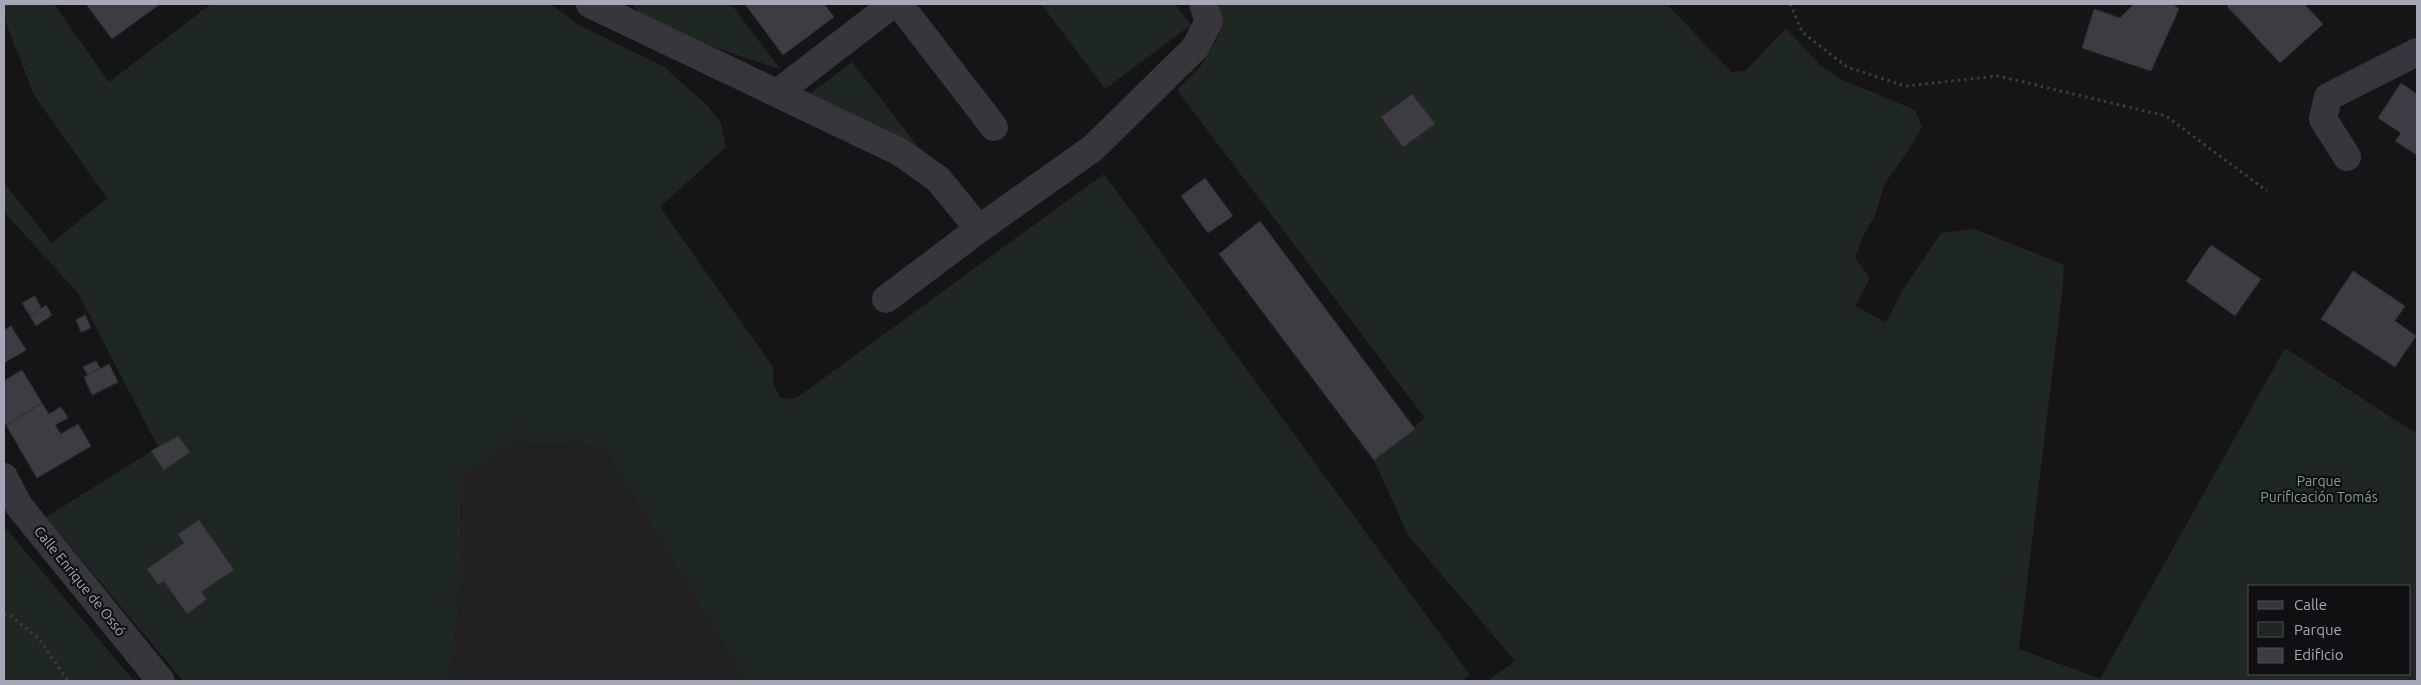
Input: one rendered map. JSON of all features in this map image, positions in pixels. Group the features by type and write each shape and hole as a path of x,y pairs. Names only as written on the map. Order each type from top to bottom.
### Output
{"street":[{"path":"590,4 900,152 938,179 978,230"},
{"path":"777,93 893,4"},
{"path":"899,4 994,127"},
{"path":"886,299 978,230 1093,148 1195,48 1209,21 1203,4"},
{"path":"2348,157 2323,119 2328,97 2417,52"},
{"name":"Calle Enrique de Ossó","path":"4,477 19,506 161,681"}],"path":[{"path":"1790,4 1802,32 1847,67 1904,86 1998,76 2166,116 2267,191"},
{"path":"4,614 10,614 39,639 68,681"}],"shaded area":[{"path":"513,444 602,445 745,681 450,681 462,577 461,478"}],"green space":[{"path":"4,4 54,4 109,82 211,4 550,4 580,26 663,66 708,106 721,123 726,147 660,207 773,367 773,382 780,398 795,399 1104,174 1470,675 1462,681 745,681 602,445 513,444 461,478 462,577 450,681 183,681 46,517 158,447 78,293 4,212 4,183 52,243 107,198 34,95 4,18"},
{"path":"632,4 731,4 780,69 712,47 644,19"},
{"path":"1041,4 1175,4 1191,25 1105,89"},
{"name":"Parque Purificación Tomás","path":"1215,4 1667,4 1731,72 1745,71 1786,28 1821,66 1840,79 1915,110 1922,127 1906,154 1885,183 1875,216 1864,234 1855,258 1870,278 1855,306 1886,322 1904,288 1941,233 1974,229 2064,265 2019,649 2100,679 2285,348 2417,434 2417,681 1487,681 1515,661 1408,535 1374,460 1425,418 1177,90 1200,67 1219,35","holes":["1411,94 1434,124 1403,147 1381,117"]},
{"path":"852,62 917,145 914,147 812,99 810,94"},
{"path":"4,526 134,681 4,681"}],"building":[{"path":"86,4 160,4 112,39"},
{"path":"745,4 824,4 834,17 783,55"},
{"path":"2134,4 2173,4 2179,9 2151,71 2082,48 2094,9 2120,18"},
{"path":"2229,4 2304,4 2323,24 2280,63 2227,6"},
{"path":"2401,83 2417,94 2417,155 2395,141 2401,133 2378,118"},
{"path":"1412,94 1435,124 1403,147 1381,117"},
{"path":"1205,178 1233,216 1208,233 1181,196"},
{"path":"1260,221 1415,429 1374,460 1219,254"},
{"path":"2211,245 2261,279 2235,316 2186,281"},
{"path":"2353,271 2405,306 2395,321 2416,336 2395,367 2321,319"},
{"path":"35,296 41,308 30,316 22,303"},
{"path":"46,305 52,315 36,326 30,316"},
{"path":"85,315 91,328 81,332 76,320"},
{"path":"11,326 26,350 4,363 4,330"},
{"path":"96,361 100,368 88,375 83,367"},
{"path":"109,364 118,382 92,395 84,377"},
{"path":"22,370 42,403 6,425 4,421 4,381"},
{"path":"42,403 49,414 61,407 68,418 55,425 61,434 78,424 91,446 37,478 6,425"},
{"path":"178,436 190,452 164,470 151,451"},
{"path":"199,520 234,570 201,592 207,599 187,614 164,581 158,585 147,569 184,543 178,534"}]}
